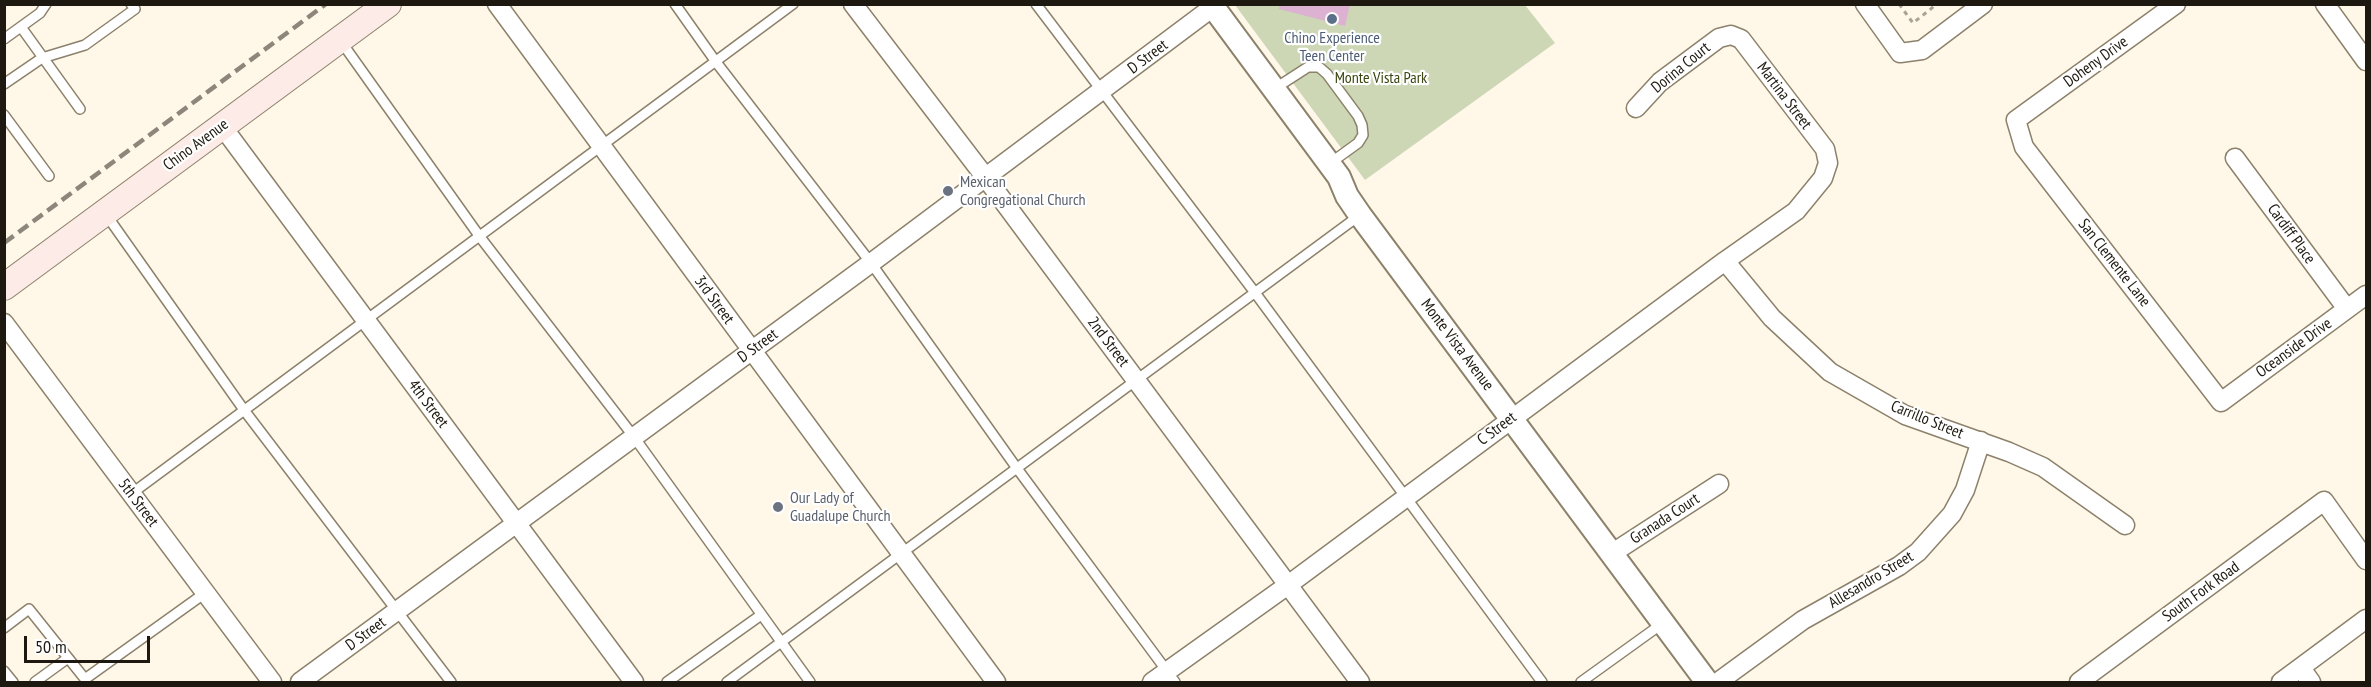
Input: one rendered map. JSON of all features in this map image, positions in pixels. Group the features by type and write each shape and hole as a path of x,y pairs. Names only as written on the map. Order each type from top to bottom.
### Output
{"main road":[{"name":"Chino Avenue","path":"4,287 388,4"}],"street":[{"name":"3rd Street","path":"497,4 996,682"},
{"name":"2nd Street","path":"854,4 1360,682"},
{"path":"1865,4 1900,53 1922,50 1983,4"},
{"name":"Doheny Drive","path":"2016,120 2176,4"},
{"path":"2325,4 2367,61"},
{"name":"D Street","path":"300,682 986,178 1212,6"},
{"name":"Monte Vista Avenue","path":"1212,6 1339,177 1347,196 1360,215 1707,682"},
{"name":"Dorina Court","path":"1636,108 1660,82 1719,38 1731,35"},
{"name":"Martina Street","path":"1731,35 1741,39 1825,149 1827,164"},
{"name":"San Clemente Lane","path":"2016,120 2024,147 2221,402"},
{"name":"4th Street","path":"222,126 634,682"},
{"name":"Cardiff Place","path":"2235,158 2347,309"},
{"name":"C Street","path":"1165,679 1511,418 1725,261 1796,212 1823,178 1827,164"},
{"name":"Carrillo Street","path":"1725,261 1772,318 1830,372 1905,415 1981,441 2043,467 2125,525"},
{"name":"Oceanside Drive","path":"2221,402 2367,295"},
{"name":"5th Street","path":"4,323 272,682"},
{"name":"Allesandro Street","path":"1718,682 1803,620 1899,566 1918,552 1952,514 1965,490 1981,441"},
{"name":"Granada Court","path":"1611,554 1719,484"},
{"name":"South Fork Road","path":"2083,681 2324,501 2367,560"},
{"path":"2281,682 2306,675 2367,619"}],"lane":[{"path":"4,39 40,13 46,4"},
{"path":"4,84 42,58 85,45 135,9 131,4"},
{"path":"675,4 716,62 871,263 1165,679"},
{"path":"131,494 793,4"},
{"path":"1036,4 1256,294 1542,682"},
{"path":"21,27 80,109"},
{"path":"340,40 480,237 634,437 810,682"},
{"path":"1274,89 1308,67 1319,67 1334,82 1358,116 1363,135 1358,143 1329,164"},
{"path":"4,115 49,176"},
{"path":"105,213 244,410 451,682"},
{"path":"727,682 1016,467 1256,294 1360,215"},
{"path":"4,628 29,609 86,681 205,593"},
{"path":"667,682 760,615"},
{"path":"1581,682 1663,623"},
{"path":"35,682 68,658"},
{"path":"4,670 14,682"}],"path":[{"path":"1899,4 1913,23 1937,4"}],"green space":[{"name":"Monte Vista Park","path":"1235,5 1525,5 1555,43 1365,180"}],"building":[{"name":"Chino Experience Teen Center","path":"1280,4 1350,4 1345,26 1279,9"}],"railway":[{"path":"4,243 326,4"}],"place":[{"name":"Chino Experience Teen Center","path":"1332,19"},
{"name":"Mexican Congregational Church","path":"948,191"},
{"name":"Our Lady of Guadalupe Church","path":"778,507"}]}
